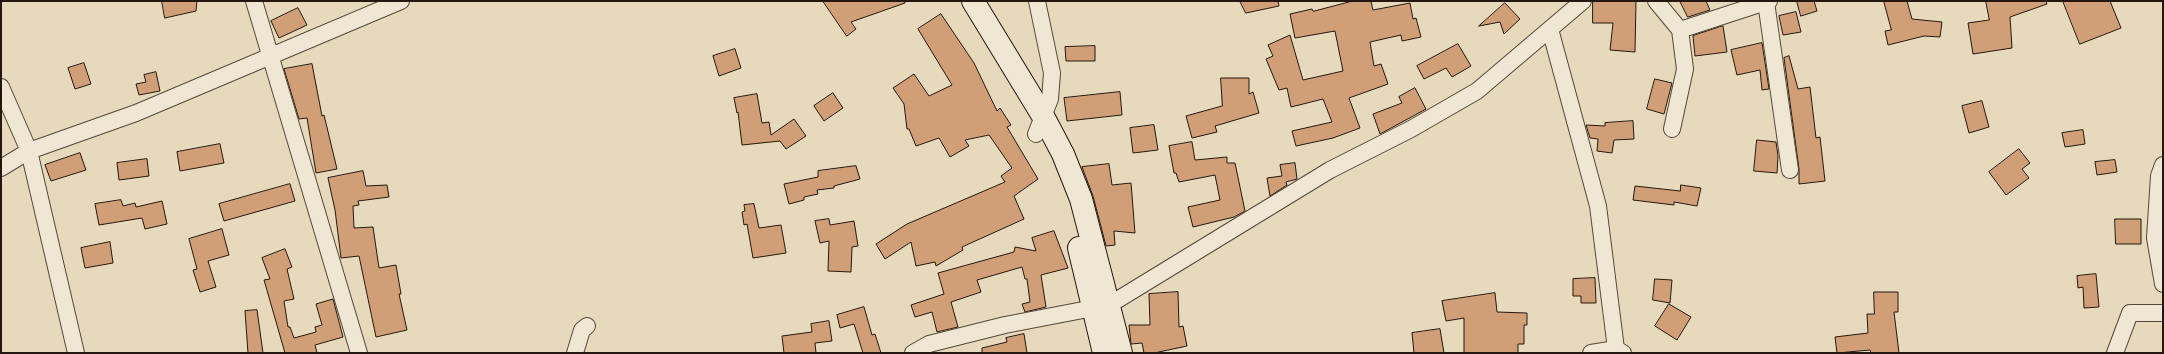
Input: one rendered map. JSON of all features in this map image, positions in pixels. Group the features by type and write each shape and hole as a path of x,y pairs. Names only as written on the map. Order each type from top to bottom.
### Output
{"main road":[{"path":"957,1 1040,125"},
{"path":"973,1 1057,158 1068,205 1102,307 1121,353"},
{"path":"1102,307 1104,353"}],"street":[{"path":"254,1 269,57 359,353"},
{"path":"1,168 29,150 136,113 401,1"},
{"path":"1037,1 1052,73 1050,99 1040,125"},
{"path":"913,353 929,344 1005,325 1102,307 1330,170 1411,129 1477,91 1583,1"},
{"path":"1656,1 1680,30 1685,69 1672,129"},
{"path":"1680,30 1767,2 1790,170"},
{"path":"1550,29 1598,206 1619,351 1591,353"},
{"path":"1,87 29,150 76,353"},
{"path":"2163,165 2159,176 2155,238 2163,284"},
{"path":"2115,353 2130,313 2163,313"},
{"path":"575,353 582,330 587,326"}],"building":[{"path":"162,1 197,1 196,11 165,18"},
{"path":"823,1 905,1 905,3 851,22 856,29 847,36"},
{"path":"1240,1 1278,1 1279,6 1246,13"},
{"path":"1353,1 1371,1 1373,10 1410,3 1413,19 1416,18 1421,37 1402,41 1401,35 1370,42 1374,66 1381,64 1388,84 1349,98 1360,128 1333,138 1296,146 1292,131 1332,122 1323,99 1291,107 1287,88 1279,90 1266,59 1273,56 1268,45 1290,35 1303,80 1343,71 1335,31 1295,38 1290,14 1312,9 1313,11"},
{"path":"1593,1 1636,1 1635,52 1610,50 1613,23 1593,23"},
{"path":"1680,1 1706,1 1710,10 1688,17"},
{"path":"1797,1 1814,1 1817,11 1801,16"},
{"path":"1884,1 1907,1 1912,19 1942,22 1940,37 1924,36 1888,45 1885,31 1891,30"},
{"path":"1986,1 2046,1 2047,4 2010,17 2012,48 1973,54 1968,23 1989,20"},
{"path":"2063,1 2110,1 2121,28 2080,44"},
{"path":"1505,3 1520,19 1504,34 1500,22 1479,26"},
{"path":"298,8 307,25 279,38 271,21"},
{"path":"1796,12 1801,32 1783,35 1779,16"},
{"path":"941,14 974,63 997,111 1000,108 1011,125 1007,127 1038,179 1014,196 1024,219 962,247 963,250 936,266 935,262 916,266 911,242 885,259 876,244 907,224 1005,182 1001,176 1012,168 989,135 965,140 969,146 950,157 939,138 916,146 909,129 907,129 904,104 893,88 914,74 929,96 952,85 918,29"},
{"path":"1723,26 1727,52 1695,56 1693,36"},
{"path":"1762,43 1769,89 1762,90 1760,70 1737,75 1731,50"},
{"path":"1458,44 1471,66 1452,77 1446,68 1424,79 1417,66"},
{"path":"1095,46 1095,61 1066,61 1065,47"},
{"path":"735,49 741,68 719,76 713,56"},
{"path":"1789,56 1798,89 1810,87 1816,138 1820,137 1825,181 1799,184 1799,169 1784,58"},
{"path":"84,63 91,84 75,89 68,68"},
{"path":"312,64 322,116 324,115 337,169 316,173 307,118 299,119 284,69"},
{"path":"156,72 160,91 139,95 136,84 146,82 144,75"},
{"path":"1221,78 1249,78 1249,94 1253,92 1259,113 1215,126 1217,132 1192,138 1186,116 1222,106"},
{"path":"1655,79 1672,83 1664,114 1647,109"},
{"path":"1415,88 1426,109 1380,134 1373,114 1402,103 1399,97"},
{"path":"1120,92 1122,115 1067,121 1064,98"},
{"path":"833,93 843,108 824,121 814,106"},
{"path":"757,94 762,123 769,122 771,135 794,119 806,136 786,149 780,141 742,145 738,112 737,113 734,98"},
{"path":"1982,101 1989,127 1969,133 1962,106"},
{"path":"1633,121 1634,139 1614,140 1612,153 1597,151 1598,139 1590,138 1586,125 1605,126 1605,123"},
{"path":"1154,125 1158,150 1133,153 1130,128"},
{"path":"2083,130 2085,144 2065,147 2062,133"},
{"path":"1757,140 1776,142 1778,156 1777,173 1754,171"},
{"path":"1192,142 1195,160 1227,157 1227,163 1235,163 1245,211 1234,217 1193,227 1188,207 1220,200 1215,175 1179,182 1176,173 1174,173 1169,146"},
{"path":"220,144 224,163 180,171 177,152"},
{"path":"2019,149 2030,163 2022,169 2029,178 2006,195 1989,172"},
{"path":"80,153 86,170 51,181 45,165"},
{"path":"147,159 149,176 119,180 117,163"},
{"path":"2115,160 2117,172 2097,175 2095,162"},
{"path":"1295,163 1297,179 1286,182 1287,185 1270,196 1267,178 1282,176 1280,165"},
{"path":"1109,164 1112,185 1131,183 1135,233 1114,231 1115,245 1106,246 1093,196 1082,167"},
{"path":"856,166 860,179 834,186 834,188 817,190 818,194 804,197 804,200 789,204 784,184 818,177 818,171"},
{"path":"363,171 366,186 387,185 389,197 358,201 359,205 353,206 354,228 373,227 379,268 396,265 401,294 399,294 407,330 376,337 359,256 341,258 335,210 328,178"},
{"path":"290,184 295,201 224,221 219,204"},
{"path":"1681,185 1701,188 1697,206 1674,202 1674,205 1633,200 1635,186 1680,191"},
{"path":"121,200 123,206 135,203 136,207 162,201 167,224 145,229 142,218 99,225 95,204"},
{"path":"754,204 759,228 781,225 786,253 753,258 747,224 744,225 742,212 745,211 744,205"},
{"path":"829,219 830,225 854,221 858,246 852,247 851,272 828,271 829,241 820,243 815,221"},
{"path":"2115,219 2141,219 2141,244 2116,244"},
{"path":"222,229 229,255 208,261 216,287 200,292 193,270 197,269 189,239"},
{"path":"1054,231 1068,268 1041,275 1046,307 1025,312 1022,304 1030,302 1027,279 1025,279 1022,267 977,280 981,292 951,302 958,327 937,332 932,312 915,317 911,305 944,294 938,273 1014,252 1015,247 1036,251 1032,238"},
{"path":"110,242 113,263 85,268 81,248"},
{"path":"285,249 292,267 287,269 294,299 284,301 288,327 290,327 294,338 316,332 315,327 322,325 316,304 333,299 343,337 315,345 317,353 285,353 264,280 270,279 262,258"},
{"path":"2096,274 2099,307 2084,308 2083,287 2078,288 2077,276"},
{"path":"1595,278 1596,303 1581,303 1581,296 1573,296 1573,279"},
{"path":"1655,279 1672,280 1670,303 1653,300"},
{"path":"1178,292 1179,327 1183,326 1187,346 1154,353 1144,353 1142,343 1131,344 1129,325 1150,325 1149,294"},
{"path":"1874,292 1898,292 1898,312 1894,312 1899,353 1871,353 1870,350 1837,353 1835,337 1868,333 1867,314 1874,314"},
{"path":"1495,293 1497,312 1527,313 1527,325 1524,325 1524,344 1518,344 1518,353 1464,353 1464,318 1446,321 1442,301"},
{"path":"1669,304 1691,317 1677,340 1655,326"},
{"path":"864,307 872,335 875,334 881,353 863,353 854,324 840,328 837,315"},
{"path":"257,310 263,353 248,353 245,311"},
{"path":"829,321 832,341 815,343 816,353 784,353 782,336 812,332 811,324"},
{"path":"1440,329 1444,353 1414,353 1412,333"},
{"path":"1024,334 1027,353 982,353 982,348 1007,342 1006,338"}]}
